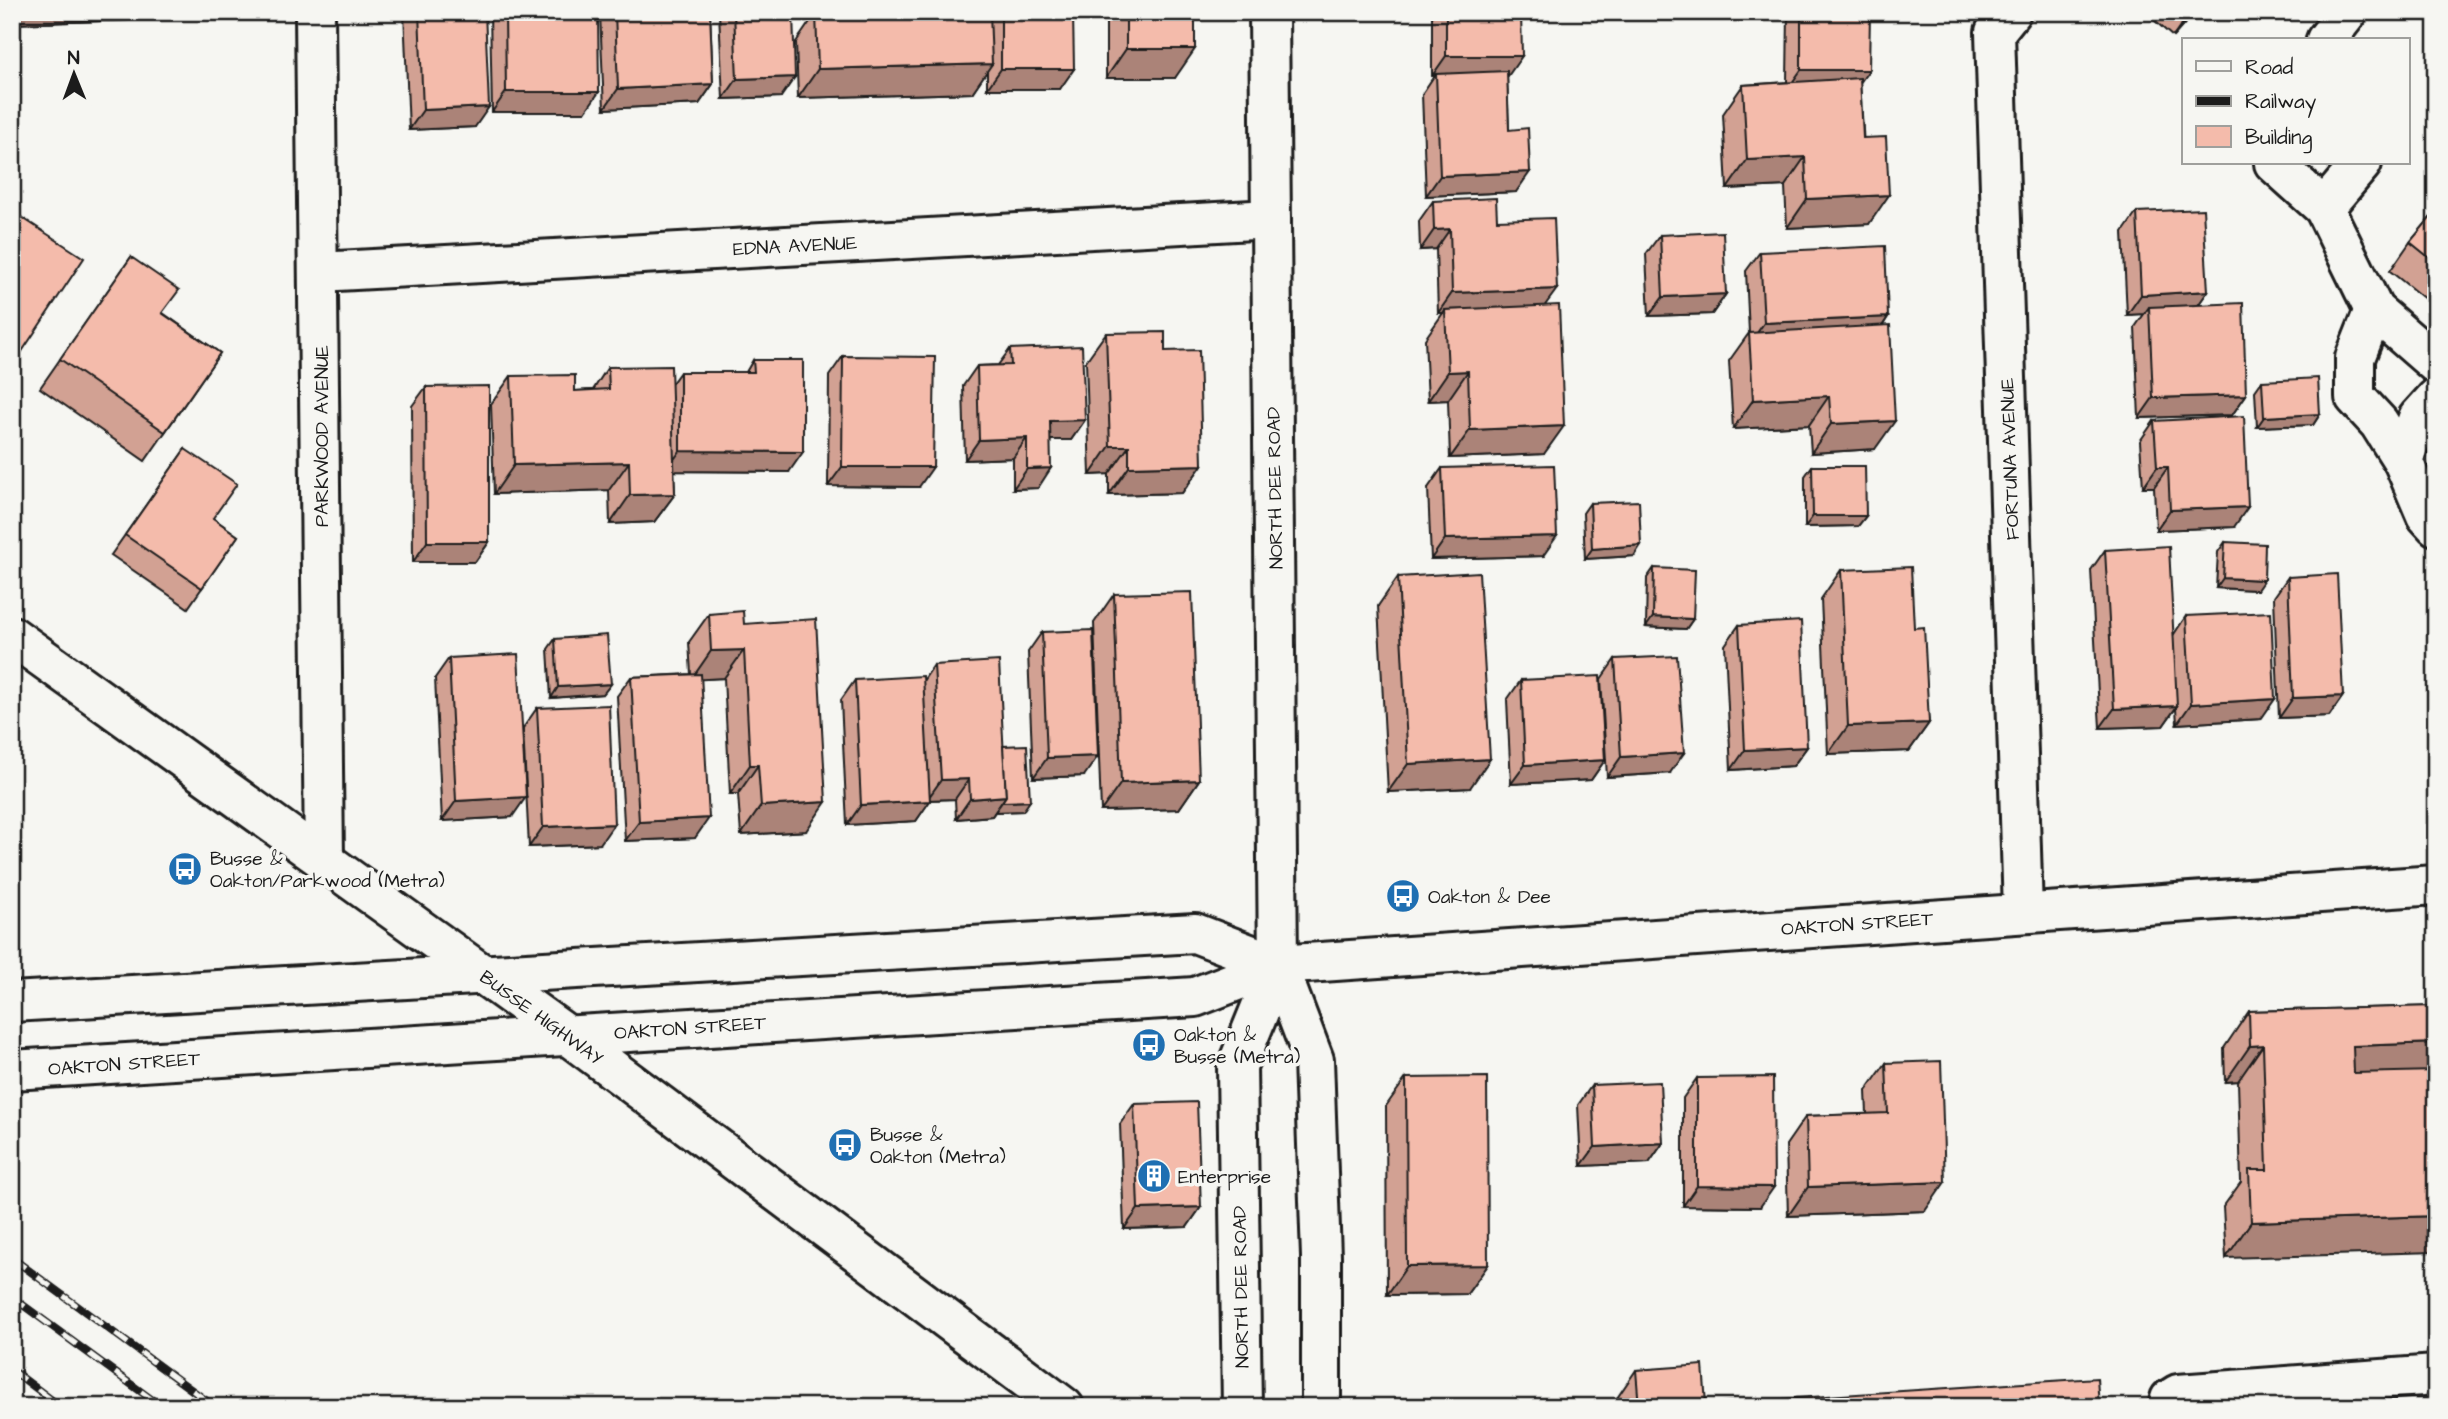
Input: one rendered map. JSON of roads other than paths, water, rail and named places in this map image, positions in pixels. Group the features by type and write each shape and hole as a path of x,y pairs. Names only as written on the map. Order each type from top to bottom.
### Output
{"main road":[{"name":"PARKWOOD AVENUE","path":"316,12 324,861"},
{"name":"NORTH DEE ROAD","path":"1269,12 1278,965 1314,1060 1321,1257 1321,1407"},
{"name":"FORTUNA AVENUE","path":"2011,12 1995,32 2023,912"},
{"path":"2328,38 2348,12"},
{"path":"2275,164 2324,208 2374,310 2436,364"},
{"path":"2324,208 2361,164"},
{"name":"EDNA AVENUE","path":"319,272 1271,219"},
{"path":"2374,310 2355,358 2355,397 2379,423 2403,461 2426,515 2436,526"},
{"path":"2403,461 2418,418 2436,398"},
{"name":"BUSSE HIGHWAY","path":"12,636 484,974 1064,1407"},
{"name":"OAKTON STREET","path":"12,1070 1195,997 1278,965 2023,912 2436,886"},
{"name":"OAKTON STREET","path":"12,1002 1195,933 1278,965"},
{"name":"NORTH DEE ROAD","path":"1242,1407 1237,1066 1278,965"},
{"path":"2168,1407 2170,1399 2178,1394 2436,1375"}],"railway":[{"path":"12,1258 215,1407"},
{"path":"12,1297 162,1407"},
{"path":"12,1370 61,1407"}],"place":[{"name":"Busse & Oakton/Parkwood (Metra)","path":"185,869"},
{"name":"Oakton & Dee","path":"1403,896"},
{"name":"Oakton & Busse (Metra)","path":"1149,1045"},
{"name":"Busse & Oakton (Metra)","path":"845,1145"},
{"name":"Enterprise","path":"1154,1176"}]}
